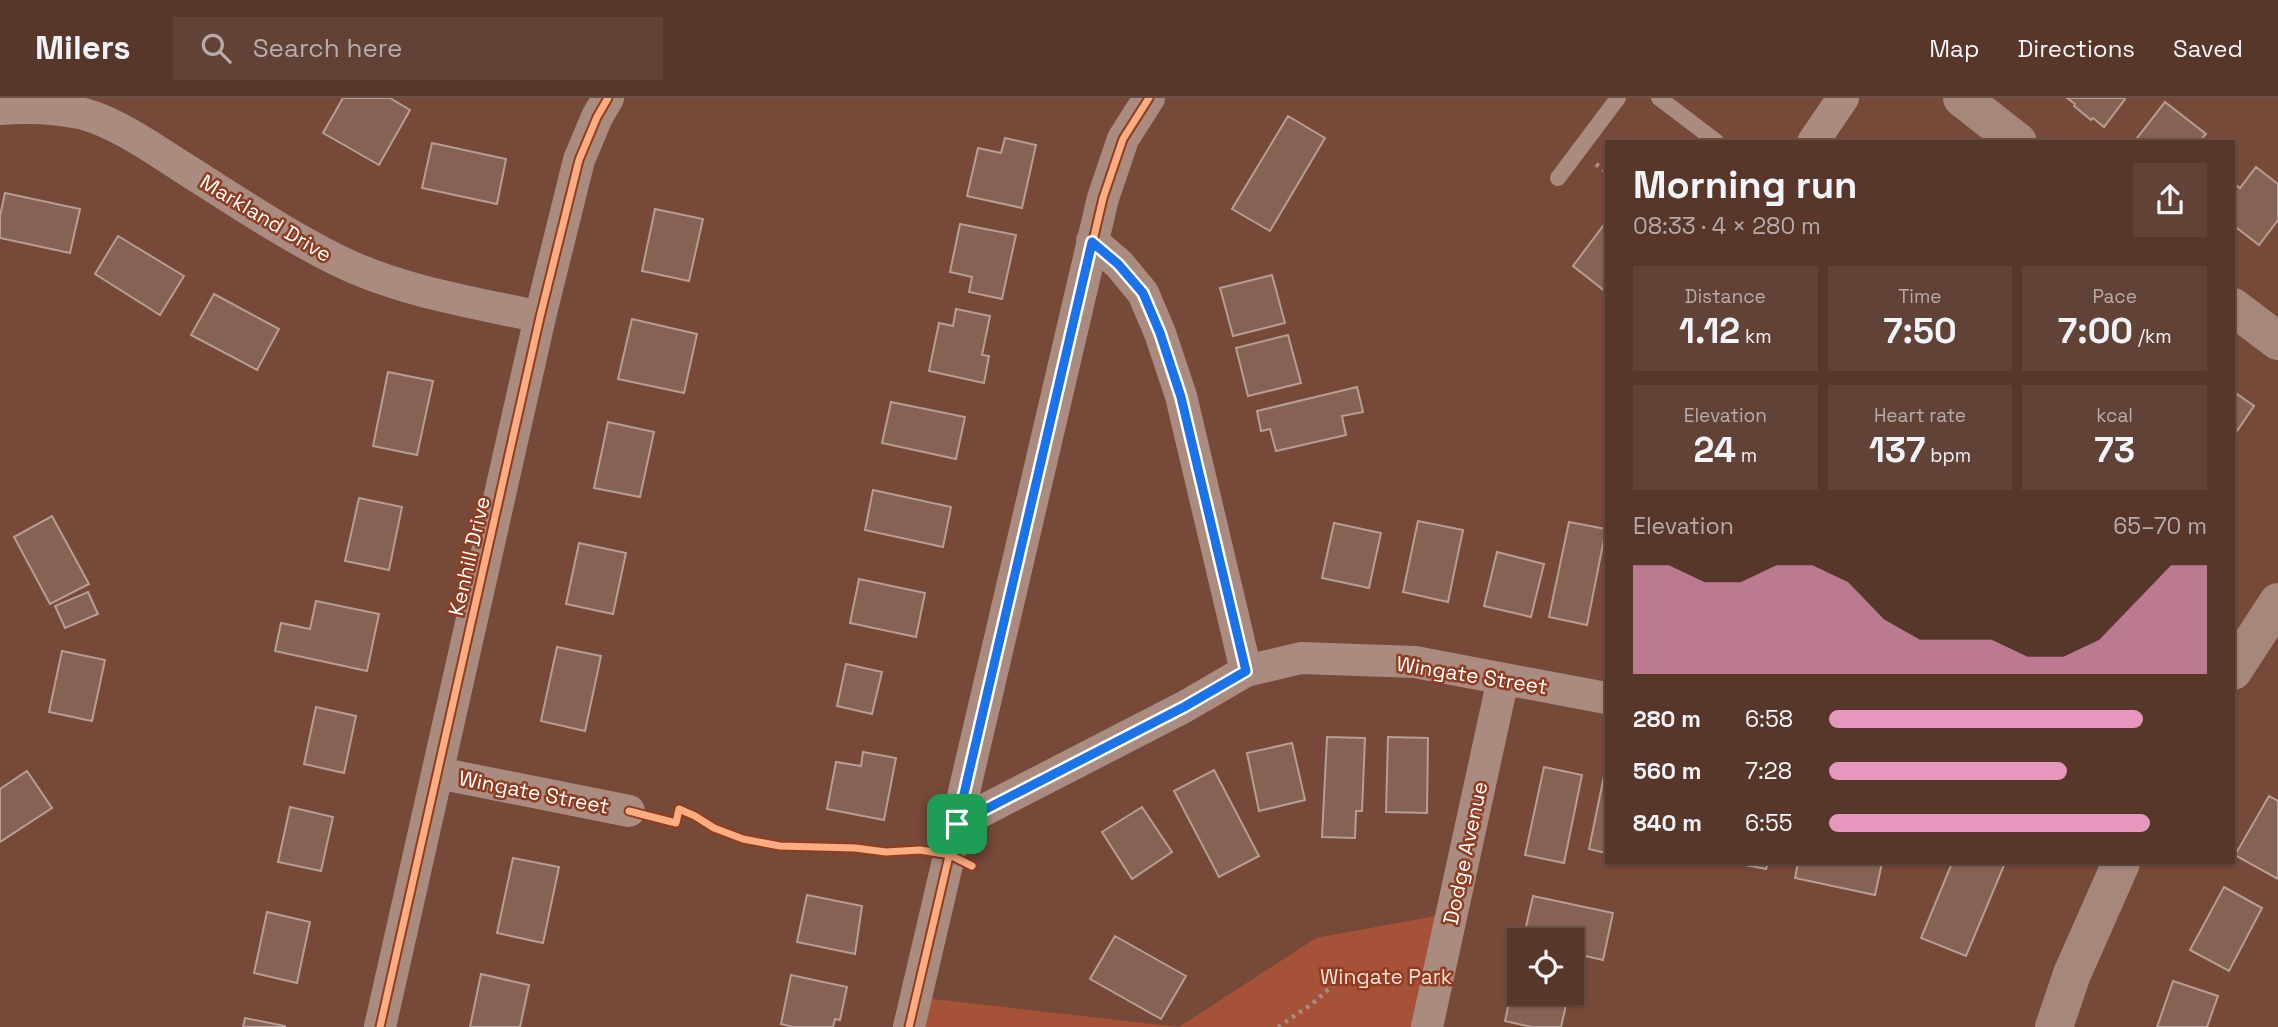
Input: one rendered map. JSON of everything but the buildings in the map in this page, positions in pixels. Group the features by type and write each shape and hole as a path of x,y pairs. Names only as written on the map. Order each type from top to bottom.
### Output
{"main road":[{"path":"1962,98 2015,140"},
{"path":"2235,309 2278,341"},
{"path":"2238,649 2278,601"},
{"path":"2054,1027 2072,974 2121,864"}],"street":[{"name":"Kenhill Drive","path":"380,1027 540,317 579,160 608,98"},
{"path":"909,1027 1102,198 1123,139 1149,98"},
{"path":"1814,140 1843,98"},
{"name":"Markland Drive","path":"0,109 25,107 84,114 98,108 138,139 275,226 338,261 376,277 437,294 540,317"},
{"path":"1092,242 1118,264 1143,293 1160,333 1181,397 1246,671"},
{"name":"Wingate Street","path":"957,824 1184,707 1246,671 1301,658 1415,662 1605,698"},
{"name":"Dodge Avenue","path":"1427,1027 1503,679"},
{"name":"Wingate Street","path":"438,773 629,811"}],"lane":[{"path":"1558,178 1618,98"},
{"path":"1659,98 1714,140"}],"path":[{"path":"1278,1027 1312,1004 1338,981 1369,976 1397,981"}],"green space":[{"name":"Wingate Park","path":"1452,913 1427,1027 1179,1027 1316,938"},
{"path":"916,997 1179,1027 909,1027"}],"cycle path":[{"path":"380,1027 540,317 579,160 608,98"},
{"path":"909,1027 1103,198 1123,139 1149,98"},
{"path":"629,811 676,823 679,809 714,828 743,839 780,846 855,848 886,852 920,850 950,855 972,866"}],"route":[{"path":"1092,242 1118,264 1143,293 1160,333 1181,397 1246,671 1184,707 957,824 1092,242"}]}
